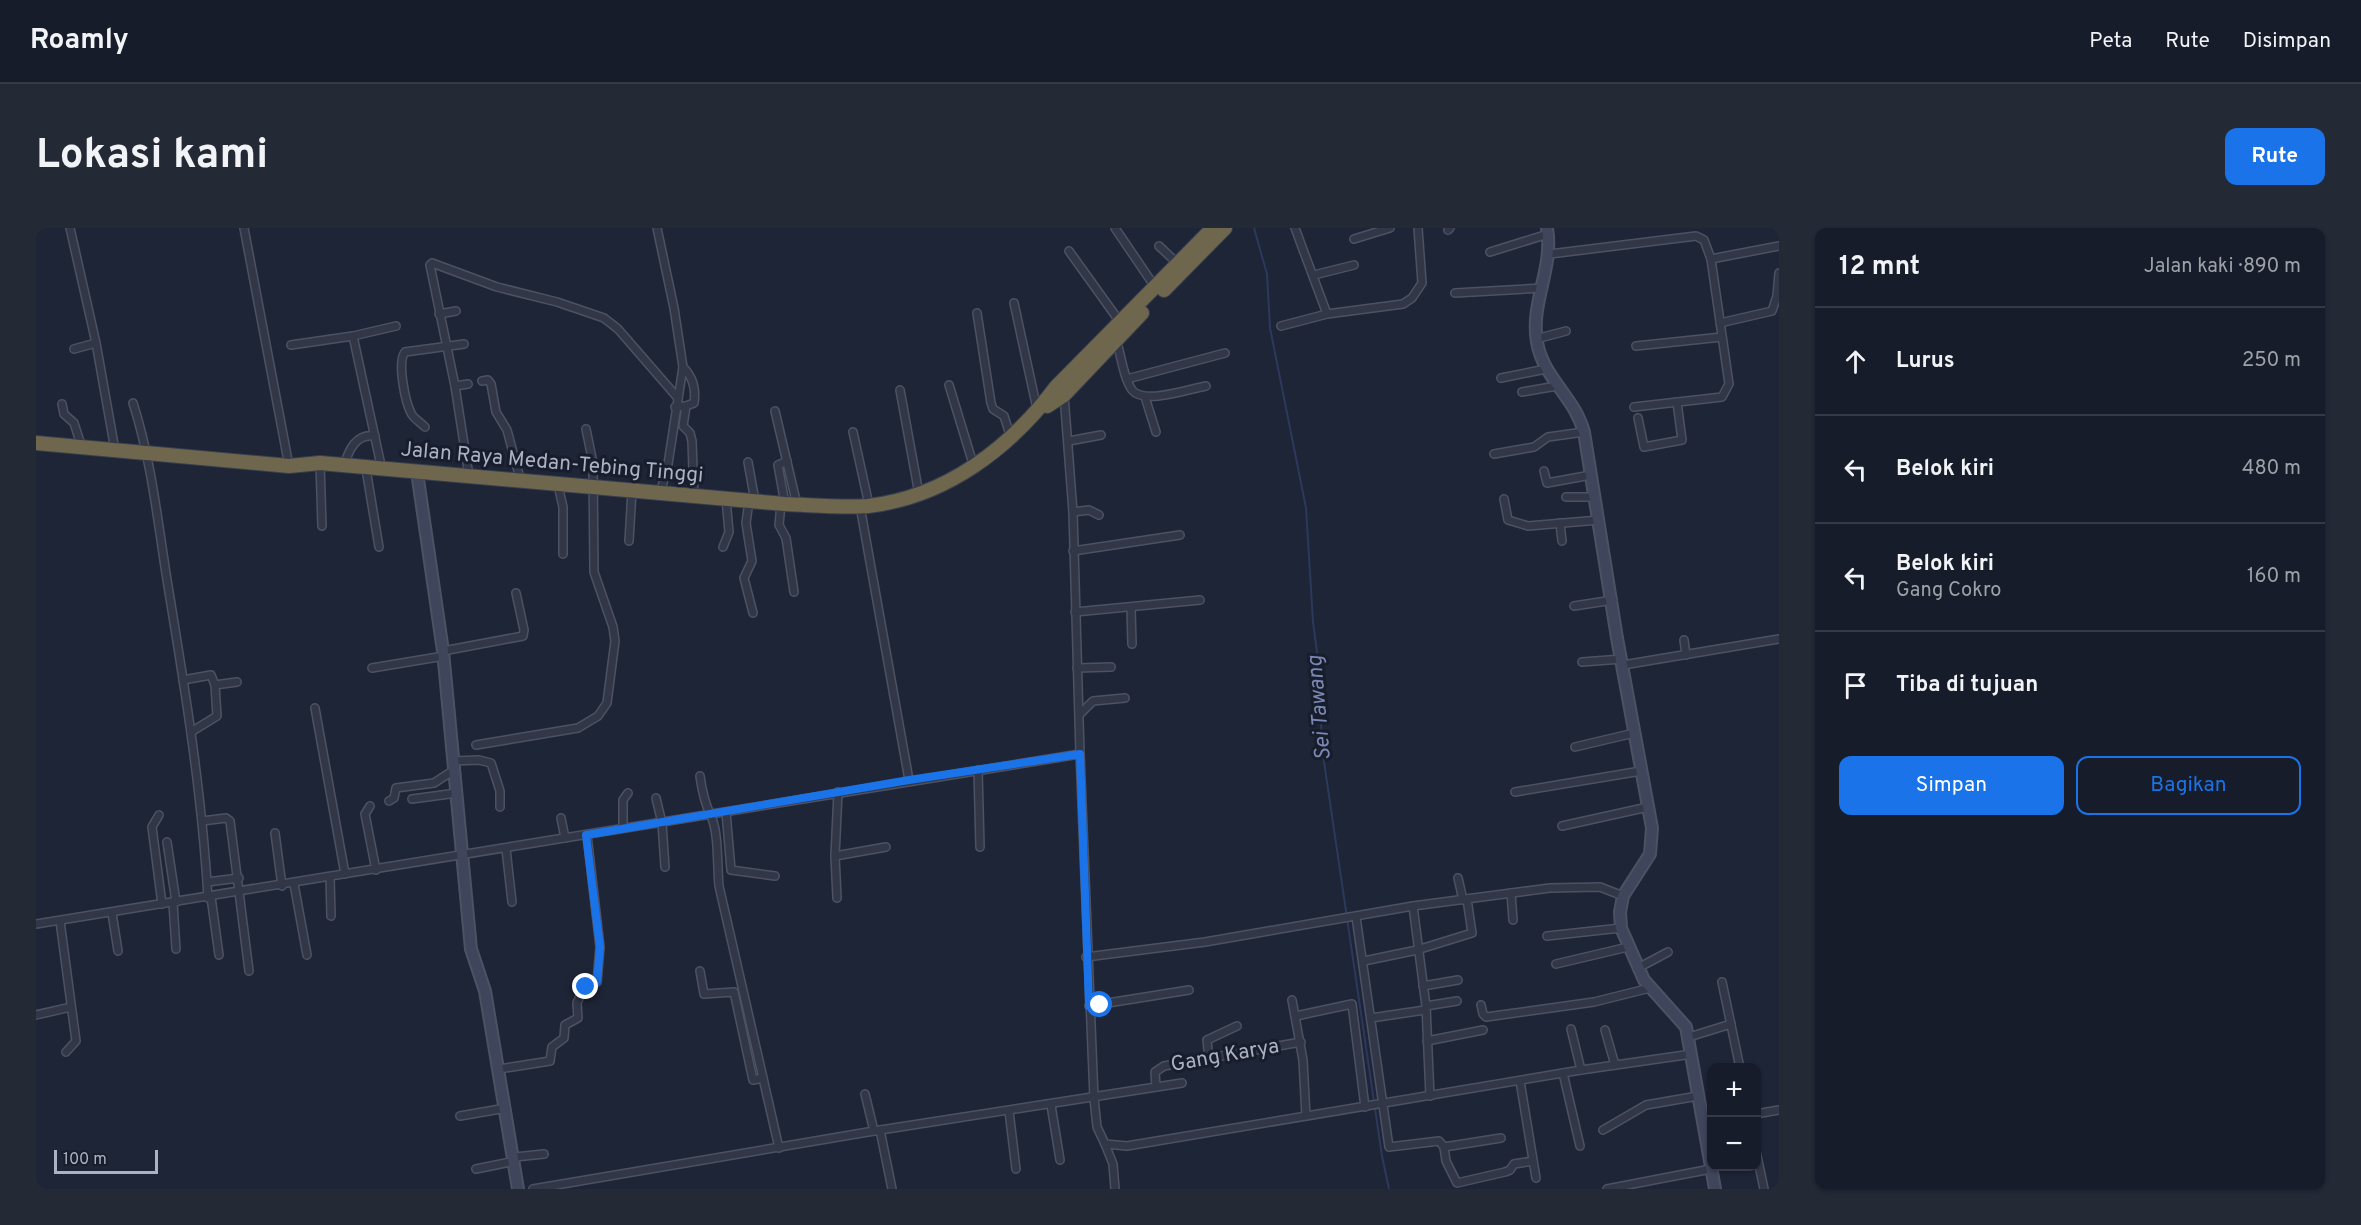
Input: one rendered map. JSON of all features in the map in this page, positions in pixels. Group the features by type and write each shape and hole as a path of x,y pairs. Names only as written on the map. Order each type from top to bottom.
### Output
{"highway":[{"name":"Jalan Raya Medan-Tebing Tinggi","path":"1038,412 1064,395 1225,228"},
{"name":"Jalan Raya Medan-Tebing Tinggi","path":"36,443 289,466 320,463 343,467 788,504 865,506 919,494 974,467 1011,438 1038,412 1056,387 1177,264 1206,230"}],"street":[{"path":"70,228 96,343 115,450"},
{"path":"244,228 289,466"},
{"path":"657,228 674,308 683,367 677,397"},
{"path":"1115,228 1155,287"},
{"path":"1295,228 1327,314"},
{"path":"1354,239 1390,228"},
{"path":"1281,326 1327,314 1403,304 1412,298 1422,283 1418,228"},
{"path":"1490,252 1548,231 1550,254 1536,311 1536,339 1546,369 1578,412 1584,432 1653,837 1652,849 1646,863 1623,896 1620,912 1622,928 1628,947 1650,988 1680,1018 1689,1037 1698,1096 1707,1120"},
{"path":"1550,254 1696,236 1704,240 1711,259 1729,384 1727,392 1722,397 1634,407"},
{"path":"1159,246 1177,264"},
{"path":"1711,259 1779,246"},
{"path":"1069,251 1120,322"},
{"path":"469,476 455,386 430,265 434,263 497,286 557,302 604,318 618,329 677,397 683,426 691,437 694,496"},
{"path":"1314,275 1354,265"},
{"path":"1720,323 1772,311 1777,296 1779,273"},
{"path":"1455,293 1543,288"},
{"path":"1014,303 1038,412"},
{"path":"439,314 456,311"},
{"path":"977,313 991,403 993,409 1004,416 1011,438"},
{"path":"291,345 353,336 396,326"},
{"path":"1536,339 1566,331"},
{"path":"353,336 382,470"},
{"path":"1636,345 1722,337"},
{"path":"1116,339 1133,391 1145,397 1206,386"},
{"path":"74,349 96,343"},
{"path":"424,427 411,412 400,359 405,352 464,344"},
{"path":"1128,379 1225,353"},
{"path":"680,407 694,403 695,398 692,378 683,367"},
{"path":"1501,378 1546,369"},
{"path":"482,381 488,380 490,384 496,412 507,430 521,482"},
{"path":"455,386 468,384"},
{"path":"949,385 974,467"},
{"path":"1522,393 1557,386"},
{"path":"900,390 919,494"},
{"path":"1064,395 1072,512 1086,957 1094,1098 1097,1127 1113,1164 1114,1189"},
{"path":"1145,397 1156,432"},
{"path":"1638,418 1644,447 1682,440 1677,402"},
{"path":"133,403 147,453 183,680 202,821 207,882 219,955"},
{"path":"62,404 64,414 74,423 82,447"},
{"path":"660,494 680,407"},
{"path":"775,411 787,461 788,504 779,525 786,538 794,592"},
{"path":"476,745 559,733 578,728 598,716 607,703 615,641 613,627 594,572 592,452 586,429"},
{"path":"853,432 909,780"},
{"path":"1494,454 1534,447 1548,437 1584,432"},
{"path":"343,467 350,447 362,437 375,435"},
{"path":"1068,441 1101,435"},
{"path":"787,461 778,465 788,504"},
{"path":"748,462 752,501 746,523 752,561 744,578 753,613"},
{"path":"320,463 322,526"},
{"path":"366,469 379,547"},
{"path":"1544,471 1547,483 1591,475"},
{"path":"417,472 444,654 471,949 485,991 515,1159 518,1189"},
{"path":"558,485 563,507 563,554"},
{"path":"628,541 632,491"},
{"path":"1566,497 1595,497"},
{"path":"723,547 729,532 726,499"},
{"path":"1504,499 1508,520 1528,526 1599,520"},
{"path":"1072,512 1089,510 1099,515"},
{"path":"1560,523 1562,542"},
{"path":"1073,551 1180,535"},
{"path":"372,668 523,636 525,630 516,592"},
{"path":"1075,612 1200,600"},
{"path":"1574,606 1613,600"},
{"path":"1131,608 1132,644"},
{"path":"1582,662 1622,662 1686,655 1779,639"},
{"path":"1684,640 1686,655"},
{"path":"1077,668 1111,667"},
{"path":"183,680 211,675 215,685 216,716 191,732"},
{"path":"215,685 237,682"},
{"path":"1080,714 1098,700 1125,698"},
{"path":"315,708 345,874"},
{"path":"1575,747 1634,733"},
{"path":"36,924 241,893 623,828 726,813 909,780 1080,754"},
{"path":"390,801 394,798 396,788 434,783 454,765 479,760 490,763 500,791 500,807"},
{"path":"978,770 980,847"},
{"path":"1515,792 1641,771"},
{"path":"700,776 705,808 711,815 719,886 779,1148"},
{"path":"837,898 835,855 838,792"},
{"path":"412,799 457,793"},
{"path":"623,828 623,800 628,794"},
{"path":"656,798 662,823 665,867"},
{"path":"370,807 365,814 376,870"},
{"path":"1562,826 1648,807"},
{"path":"726,813 731,870 775,876"},
{"path":"159,815 152,827 162,904"},
{"path":"202,821 226,818 231,821 249,971"},
{"path":"561,818 565,838"},
{"path":"274,833 282,886"},
{"path":"499,1069 549,1061 552,1047 564,1038 565,1025 578,1018 577,1003 581,993 597,982 600,947 586,835"},
{"path":"167,842 174,903 176,949"},
{"path":"835,855 886,847"},
{"path":"506,849 512,902"},
{"path":"207,882 238,878"},
{"path":"330,878 331,916"},
{"path":"1364,961 1418,950 1472,933 1458,878"},
{"path":"294,884 307,955"},
{"path":"1086,957 1206,942 1413,906 1511,893 1596,886 1623,896"},
{"path":"1511,893 1513,920"},
{"path":"1413,906 1425,1008 1430,1096"},
{"path":"112,913 118,951"},
{"path":"1354,917 1364,961 1390,1148 1439,1141 1444,1147 1446,1161 1457,1183 1505,1172 1510,1170 1514,1164 1533,1161"},
{"path":"60,921 76,1041 66,1052"},
{"path":"1547,936 1622,928"},
{"path":"1556,964 1628,947"},
{"path":"1638,968 1668,952"},
{"path":"700,971 704,994 734,992 753,1080 763,1078"},
{"path":"1423,986 1458,980"},
{"path":"1722,981 1739,1063"},
{"path":"1481,1005 1486,1017 1594,1002 1650,988"},
{"path":"1089,1006 1189,990"},
{"path":"1292,1000 1301,1042"},
{"path":"1371,1018 1457,1001"},
{"path":"1296,1016 1352,1004 1366,1107"},
{"path":"36,1015 71,1007"},
{"path":"1689,1037 1731,1024"},
{"path":"1209,1059 1207,1040 1237,1026"},
{"path":"1571,1029 1581,1070"},
{"path":"1427,1041 1483,1030"},
{"path":"1605,1030 1615,1065"},
{"name":"Gang Karya","path":"533,1189 877,1130 1009,1112 1156,1087 1157,1068 1301,1042 1306,1116"},
{"path":"1105,1144 1127,1146 1692,1053"},
{"path":"1563,1073 1580,1146"},
{"path":"1520,1081 1536,1178"},
{"path":"1156,1087 1182,1083"},
{"path":"865,1095 877,1130 892,1189"},
{"path":"1604,1130 1646,1105 1698,1096"},
{"path":"1051,1105 1060,1160"},
{"path":"460,1116 506,1108"},
{"path":"1761,1113 1779,1110"},
{"path":"1009,1112 1016,1169"},
{"path":"1444,1147 1501,1138"},
{"path":"476,1169 544,1154"},
{"path":"1607,1189 1707,1170"},
{"path":"1712,1171 1715,1189"},
{"path":"1760,1171 1764,1189"}],"waterway":[{"name":"Sei Tawang","path":"1254,228 1267,274 1270,328 1306,508 1313,622 1319,667 1322,748 1382,1156 1389,1189"}],"route":[{"path":"586,987 597,982 597,958 600,947 586,835 726,813 909,780 1080,754 1089,1006 1100,1005"}]}
